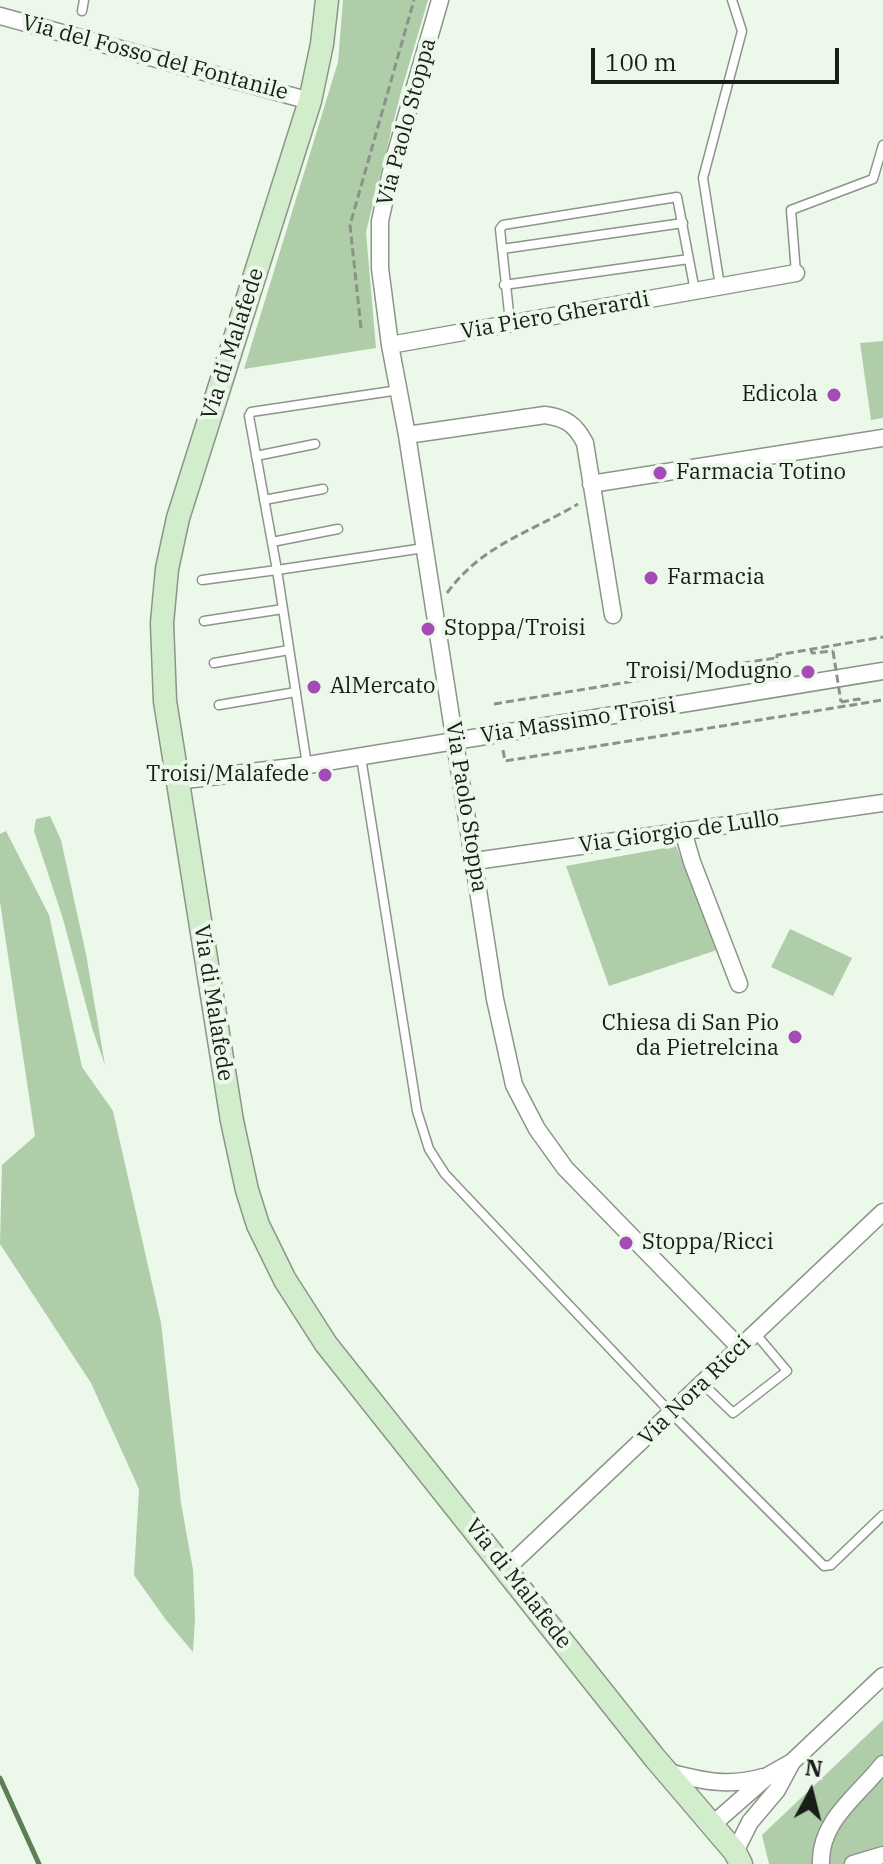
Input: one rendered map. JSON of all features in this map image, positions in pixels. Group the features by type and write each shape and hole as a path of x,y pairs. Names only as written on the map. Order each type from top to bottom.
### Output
{"street":[{"name":"Via di Malafede","path":"327,0 310,101 178,518 167,569 162,623 165,701 232,1121 247,1190 258,1225 285,1280 326,1344 738,1858"},
{"name":"Via Paolo Stoppa","path":"440,0 393,163 380,221 380,268 495,999 514,1085 537,1129 565,1168 740,1348"},
{"name":"Via del Fosso del Fontanile","path":"0,16 310,101"},
{"name":"Via Piero Gherardi","path":"390,345 796,273"},
{"path":"407,435 545,415 571,422 585,443 613,615"},
{"path":"592,490 883,438"},
{"name":"Via Massimo Troisi","path":"177,781 361,757 883,671"},
{"name":"Via Giorgio de Lullo","path":"475,861 883,803"},
{"path":"683,831 739,984"},
{"name":"Via Nora Ricci","path":"506,1569 883,1212"},
{"path":"712,1825 769,1775 792,1762 883,1676"},
{"path":"738,1858 750,1822 777,1790 792,1762"},
{"path":"821,1864 820,1853 831,1822 880,1770"},
{"path":"668,1772 718,1783 740,1783 769,1775"},
{"path":"853,1864 883,1855"}],"lane":[{"path":"82,11 84,0"},
{"path":"720,287 703,178 742,31 732,0"},
{"name":"Via Piero Gherardi","path":"796,273 791,210 873,179 883,145"},
{"path":"510,322 504,285 500,229 503,225 677,197 695,292"},
{"path":"502,249 683,223"},
{"path":"504,285 689,259"},
{"path":"308,765 249,416 251,412 399,390"},
{"path":"256,456 315,444"},
{"path":"264,500 323,489"},
{"path":"272,542 338,529"},
{"path":"202,580 425,548"},
{"path":"204,621 283,609"},
{"path":"214,663 289,650"},
{"path":"219,705 296,692"},
{"path":"361,757 417,1111 429,1149 445,1174 672,1414 824,1566 831,1565 883,1515"},
{"path":"703,1384 733,1413 787,1371 755,1333"}],"path":[{"name":"Via Paolo Stoppa","path":"361,328 350,225 414,0"},
{"path":"435,613 449,590 479,557 592,490"},
{"path":"494,704 883,637"},
{"path":"811,649 812,653 833,651 841,702 859,699 860,702 851,705"},
{"path":"775,658 776,670"},
{"path":"503,750 505,761 883,700"},
{"path":"571,751 572,758"}],"green space":[{"path":"343,0 428,0 366,232 376,348 244,369 338,62"},
{"path":"883,341 883,418 871,420 860,343"},
{"path":"50,816 61,840 86,954 105,1065 34,831 36,819"},
{"path":"6,831 49,915 82,1067 113,1111 161,1323 181,1503 193,1570 193,1652 134,1575 139,1489 91,1383 0,1244 2,1165 35,1136 0,902 0,834"},
{"path":"676,846 720,949 609,986 566,866"},
{"path":"790,929 852,958 833,996 771,967"},
{"path":"883,1720 883,1864 769,1864 762,1835"}],"waterway":[{"path":"0,1778 39,1864"}],"place":[{"name":"Edicola","path":"834,395"},
{"name":"Farmacia Totino","path":"660,473"},
{"name":"Farmacia","path":"651,578"},
{"name":"Stoppa/Troisi","path":"428,629"},
{"name":"Troisi/Modugno","path":"808,672"},
{"name":"AlMercato","path":"314,687"},
{"name":"Troisi/Malafede","path":"325,775"},
{"name":"Chiesa di San Pio da Pietrelcina","path":"795,1037"},
{"name":"Stoppa/Ricci","path":"626,1243"}]}
